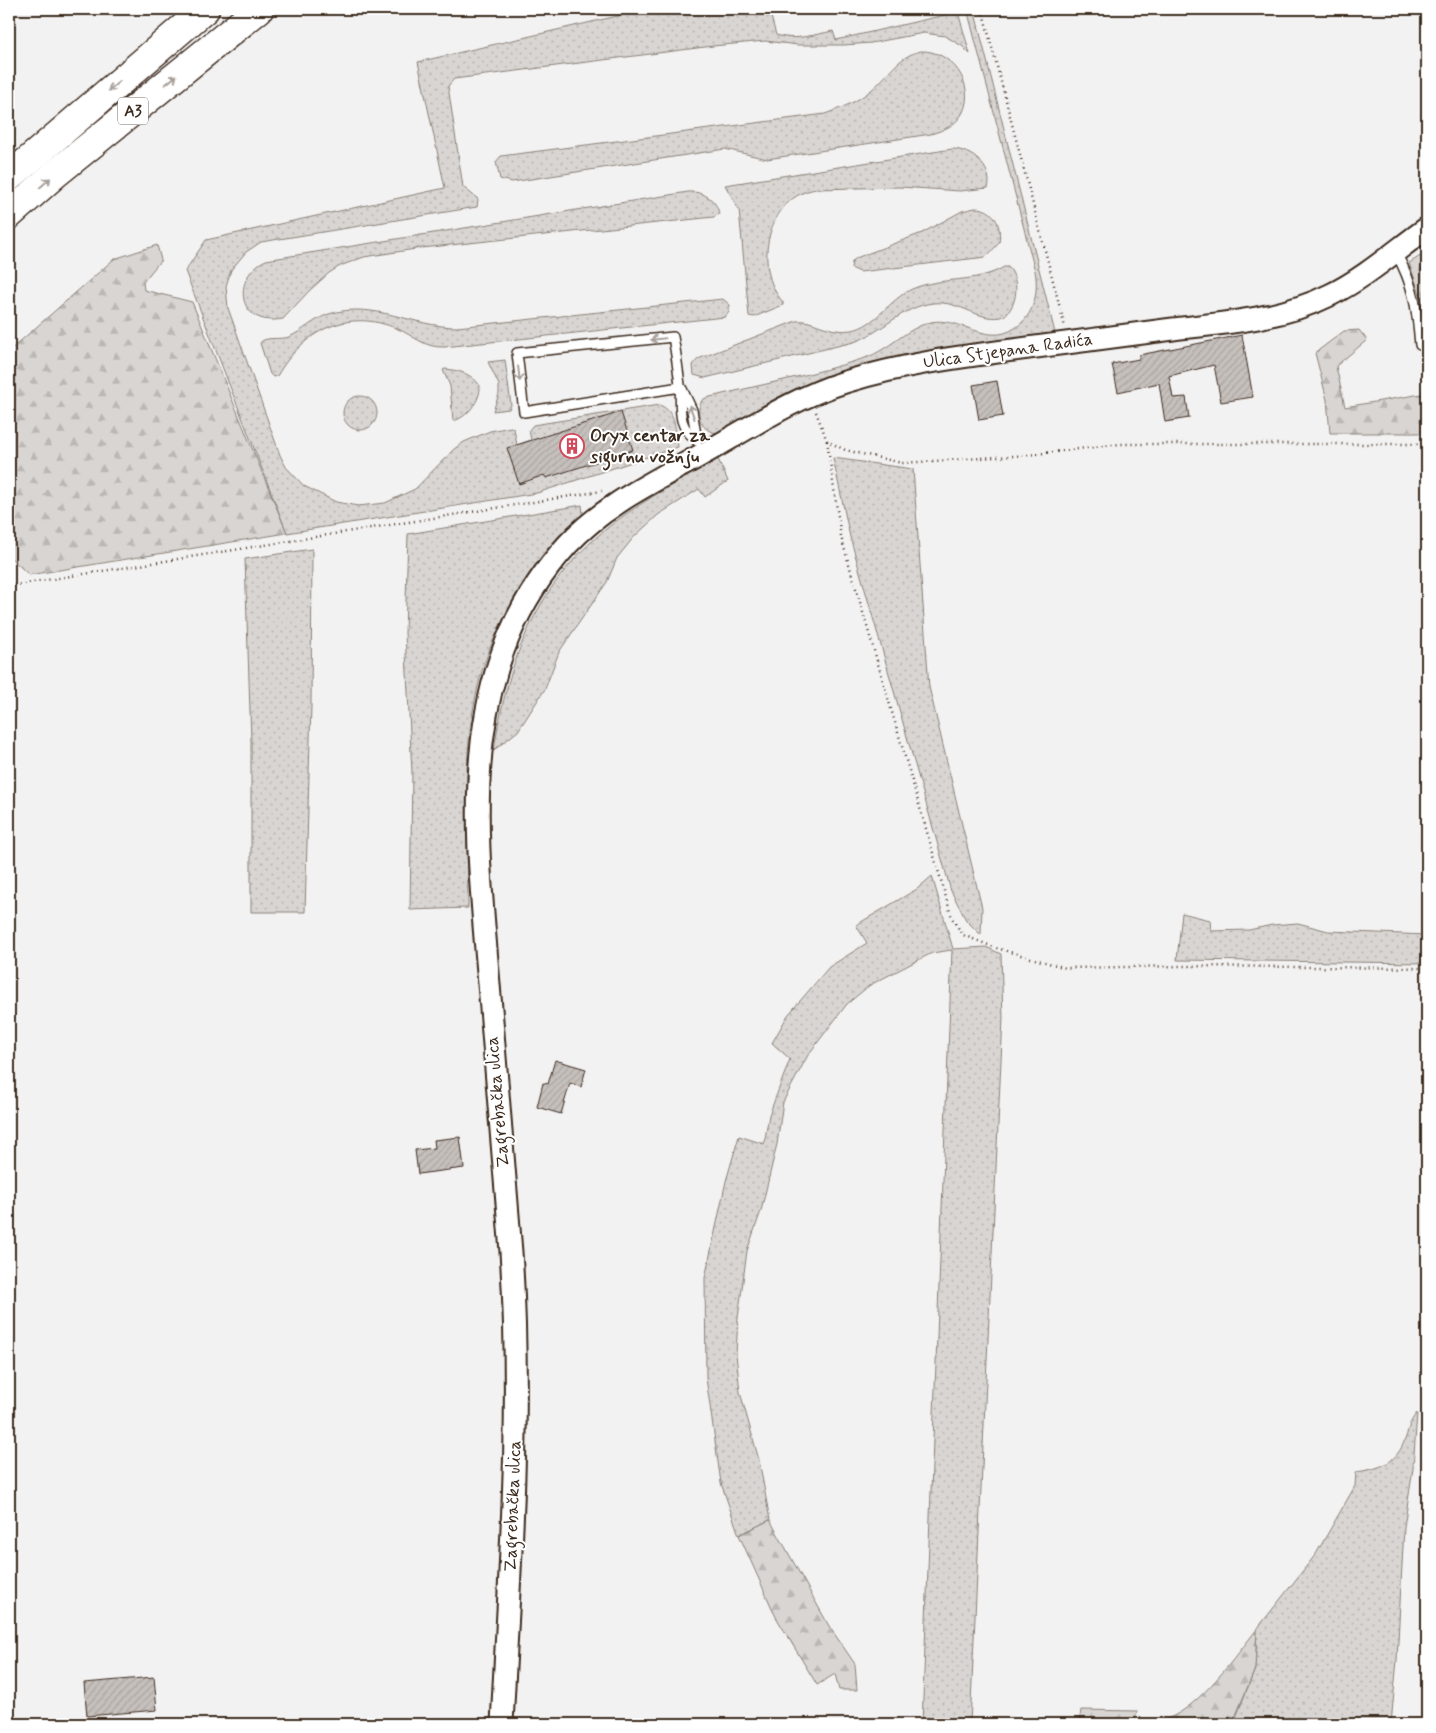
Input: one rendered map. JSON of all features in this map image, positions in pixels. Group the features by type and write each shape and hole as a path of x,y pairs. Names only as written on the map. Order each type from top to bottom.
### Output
{"highway":[{"name":"A3","path":"9,177 205,9"},
{"name":"A3","path":"9,215 55,174 259,9"}],"street":[{"name":"Ulica Stjepana Radića","path":"600,517 699,446 809,395 842,383 902,366 946,358 1248,319 1288,311 1329,295 1427,228"},
{"name":"Zagrebačka ulica","path":"502,1724 512,1543 516,1339 477,831 480,746 483,722 496,670 518,616 533,590 569,543 600,517"}],"lane":[{"path":"1395,251 1409,275 1416,298 1420,345"},
{"path":"680,387 524,412 517,353 673,337 680,387 682,423 687,433 699,446"},
{"path":"680,387 692,410 699,446"}],"path":[{"path":"982,9 1069,342"},
{"path":"809,395 827,441 841,537 952,918 962,934 996,948 1066,968 1183,966 1427,968"},
{"path":"827,441 845,450 902,463 1028,455 1120,444 1427,444"},
{"path":"9,586 603,491 632,494"}],"green space":[{"path":"648,9 769,9 776,35 797,37 833,31 836,40 958,12 970,54 962,46 945,36 924,33 871,43 844,45 798,45 765,41 713,46 454,79 448,86 463,187 478,199 477,207 261,242 246,252 231,270 226,286 228,308 280,455 286,467 304,486 336,502 358,506 385,503 415,489 454,449 464,442 490,431 511,427 514,429 517,445 531,440 529,430 533,425 659,405 665,408 672,417 676,428 678,447 537,493 287,533 185,271 206,240 445,188 418,62"},
{"path":"967,9 974,9 1055,333 930,352 723,433 710,431 702,424 699,413 702,400 706,398 806,375 865,358 882,350 914,329 931,322 942,321 994,334 1005,333 1015,328 1027,317 1034,303 1035,271"},
{"path":"921,51 932,52 951,62 963,80 966,91 966,101 960,117 941,131 767,159 725,149 512,182 500,179 496,162 501,156 825,114 865,95 905,57"},
{"path":"952,149 966,152 979,161 988,173 988,188 960,191 899,187 817,189 800,194 786,204 776,218 770,235 767,253 768,271 783,305 754,317 749,316 739,210 725,185"},
{"path":"688,192 708,197 715,204 719,214 714,217 422,248 364,257 340,266 329,273 283,319 267,320 256,316 248,309 244,299 247,277 255,267 266,260"},
{"path":"975,208 988,211 998,224 999,243 986,257 860,272 851,268 852,262 856,258 922,233 962,211"},
{"path":"157,245 161,260 143,282 144,290 192,302 287,533 29,575 9,556 9,351 114,259"},
{"path":"1427,252 1427,314 1409,263"},
{"path":"1008,267 1012,272 1016,292 1012,306 1004,316 987,317 943,303 922,305 911,309 864,338 854,342 705,378 694,375 693,365 698,359 796,321 808,322 843,331 860,328 875,318 904,293 912,289 935,282 982,276"},
{"path":"723,299 730,305 729,312 725,317 444,347 425,344 398,329 379,323 344,322 328,327 313,336 288,360 277,376 273,377 270,374 260,343 269,339 289,337 324,316 346,311 378,312 425,323 457,327"},
{"path":"1359,330 1367,340 1336,366 1345,407 1427,393 1427,433 1330,433 1327,400 1315,353 1344,331"},
{"path":"505,360 511,405 509,409 493,411 499,394 499,385 488,362"},
{"path":"443,370 465,373 480,386 478,397 472,408 463,416 453,421 450,386"},
{"path":"360,396 372,401 377,413 372,425 360,430 348,425 343,413 348,401"},
{"path":"833,458 913,469 929,687 982,908 981,935 966,920 951,891 850,537"},
{"path":"718,459 728,481 705,497 699,489 658,515 634,537 617,558 607,582 559,652 545,689 518,731 494,750 500,716 518,653 531,623 547,595 566,569 588,545 627,513"},
{"path":"582,505 583,514 555,543 513,602 497,632 480,679 471,721 468,748 468,908 410,910 412,773 405,633 408,534"},
{"path":"312,549 311,706 305,912 251,912 251,742 245,559"},
{"path":"932,876 953,949 986,947 1001,954 1003,1018 970,1724 922,1724 952,950 932,953 870,985 847,1004 808,1055 783,1102 777,1144 761,1211 747,1251 738,1318 736,1354 740,1392 759,1460 770,1520 739,1535 721,1483 706,1378 705,1278 726,1181 739,1136 764,1144 769,1115 790,1059 772,1043 788,1015 829,967 867,943 856,925 917,889"},
{"path":"1182,913 1210,920 1211,931 1249,930 1272,925 1298,923 1328,931 1427,935 1427,963 1177,960"},
{"path":"1417,1413 1413,1469 1404,1527 1397,1660 1391,1724 1229,1724 1235,1720 1255,1669 1257,1629 1316,1554 1355,1486 1356,1472 1384,1465 1396,1456"},
{"path":"770,1520 829,1626 855,1664 857,1690 839,1690 835,1674 817,1685 776,1617 739,1535"},
{"path":"1257,1629 1255,1669 1234,1720 1229,1724 1142,1724 1166,1719 1181,1712 1193,1703 1217,1679"},
{"path":"1081,1710 1137,1711 1135,1720 1140,1724 1079,1724"}],"building":[{"path":"1242,335 1253,397 1221,402 1214,365 1169,376 1173,398 1186,397 1189,418 1165,422 1159,383 1118,392 1112,364 1139,359 1139,355"},
{"path":"997,381 1003,416 979,420 973,385"},
{"name":"Oryx centar za sigurnu vožnju","path":"621,412 633,450 546,478 544,475 519,484 507,448"},
{"path":"555,1060 586,1069 581,1087 570,1083 561,1114 537,1107 543,1083 548,1084"},
{"path":"460,1137 464,1168 418,1174 415,1150 435,1148 434,1140"},
{"path":"154,1677 157,1710 87,1716 84,1683"}],"place":[{"name":"Oryx centar za sigurnu vožnju","path":"572,446"}]}
